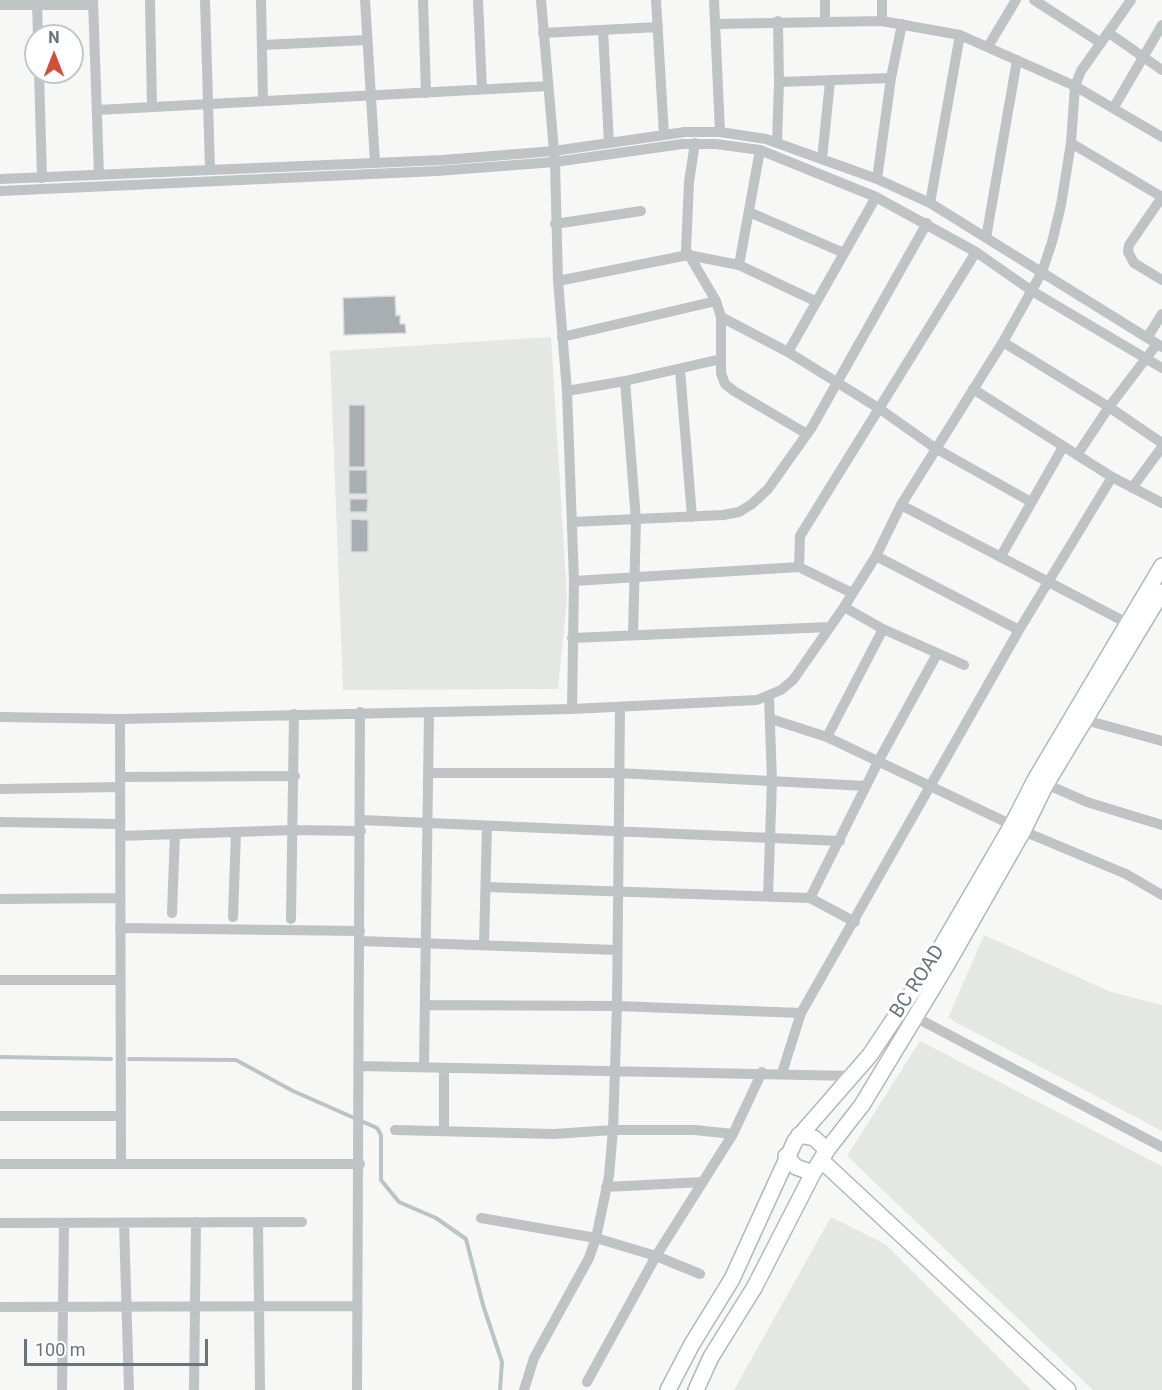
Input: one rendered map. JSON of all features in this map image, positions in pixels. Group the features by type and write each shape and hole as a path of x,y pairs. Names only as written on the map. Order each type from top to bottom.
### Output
{"street":[{"path":"150,0 152,107"},
{"path":"205,0 210,169"},
{"path":"261,0 263,101"},
{"path":"365,0 375,162"},
{"path":"423,0 426,93"},
{"path":"478,0 482,89"},
{"path":"541,0 554,157 558,281 567,391 574,580 572,709"},
{"path":"656,0 664,135"},
{"path":"714,0 720,132"},
{"path":"825,0 825,21"},
{"path":"882,0 882,21"},
{"path":"989,45 1016,0"},
{"path":"1034,0 1101,43"},
{"path":"0,717 120,719 572,709 757,700 769,697 793,680 844,607 876,556 901,506 935,448 1003,342 1042,272 1053,242 1071,143 1076,86 1081,71 1131,0"},
{"path":"0,5 93,3 99,175"},
{"path":"37,5 38,24"},
{"path":"715,24 778,21 882,21 960,34 989,45 1076,86 1162,136"},
{"path":"777,143 778,21"},
{"path":"877,179 891,78 902,24"},
{"path":"1114,107 1162,25"},
{"path":"543,33 658,27"},
{"path":"603,30 609,143"},
{"path":"1109,33 1162,70"},
{"path":"930,203 960,34"},
{"path":"262,45 367,40"},
{"path":"986,238 1017,60"},
{"path":"779,82 830,82 891,78"},
{"path":"822,159 830,82"},
{"path":"39,84 42,178"},
{"path":"97,110 548,86"},
{"path":"0,179 375,162 554,157 609,143 664,135 720,132 777,143 877,179 930,203 1155,343"},
{"path":"695,143 685,234 688,255 716,301 721,317 721,373 725,384 807,434"},
{"path":"0,191 437,171 695,143 760,150 876,197 927,223 976,252 1032,291 1162,368"},
{"path":"1071,143 1162,197 1129,245 1128,252 1134,263 1162,280"},
{"path":"739,265 760,150"},
{"path":"788,352 876,197"},
{"path":"555,224 641,211"},
{"path":"748,212 844,253"},
{"path":"572,522 692,517 739,512 753,504 768,489 807,434 927,223"},
{"path":"799,567 800,536 976,252"},
{"path":"558,281 688,255 739,265 815,301"},
{"path":"562,337 716,301"},
{"path":"1077,455 1155,343 1162,314"},
{"path":"721,317 788,352 880,409 935,448 1030,502"},
{"path":"1003,342 1109,407 1162,445 1132,488"},
{"path":"567,391 680,370 721,359"},
{"path":"680,370 692,517"},
{"path":"625,381 636,520 637,577 633,635"},
{"path":"973,389 1112,477 1162,503"},
{"path":"1001,556 1063,447"},
{"path":"782,1072 801,1013 1019,630 1050,583 1112,477"},
{"path":"901,506 1129,624"},
{"path":"876,556 1019,630"},
{"name":"BC ROAD","path":"668,1390 692,1344 732,1280 786,1156 799,1135 855,1076 1018,828 1036,778 1162,566"},
{"path":"574,580 799,567 852,593"},
{"path":"696,1390 711,1357 754,1288 821,1162 862,1105 915,1017 1018,828 1162,592"},
{"path":"844,607 883,629 964,665"},
{"path":"572,638 830,627"},
{"path":"827,737 883,629"},
{"path":"810,898 879,760 937,654"},
{"path":"768,896 772,781 769,697"},
{"path":"524,1390 534,1358 589,1258 596,1238 606,1187 613,1130 616,1070 620,707"},
{"path":"357,1386 356,1306 360,1164 358,1066 360,712"},
{"path":"424,1067 429,712"},
{"path":"291,920 295,776 294,714"},
{"path":"120,719 121,1164"},
{"path":"771,719 827,737 879,760 1018,828 1126,874 1162,895"},
{"path":"1085,720 1162,741"},
{"path":"428,773 618,773 866,786"},
{"path":"0,789 295,776"},
{"path":"1046,784 1087,802 1162,825"},
{"path":"0,822 175,834 429,824 619,830 840,841"},
{"path":"484,945 487,826"},
{"path":"233,917 237,833"},
{"path":"172,913 175,834"},
{"path":"486,886 810,898 855,921"},
{"path":"0,899 120,898"},
{"path":"120,928 360,936 427,943 617,950"},
{"path":"0,980 120,980"},
{"path":"426,1005 617,1006 801,1013"},
{"path":"915,1017 1162,1147"},
{"path":"358,1066 782,1072 855,1076"},
{"path":"444,1068 444,1131"},
{"path":"587,1382 656,1256 733,1134 762,1072"},
{"path":"0,1116 121,1116"},
{"path":"395,1130 554,1134 613,1130 733,1134"},
{"path":"799,1135 814,1138 821,1162 1068,1390"},
{"path":"786,1156 796,1167 821,1162"},
{"path":"0,1164 360,1164"},
{"path":"606,1187 703,1182"},
{"path":"481,1218 596,1238 656,1256 700,1274"},
{"path":"195,1390 196,1222"},
{"path":"258,1222 260,1390"},
{"path":"0,1223 302,1222"},
{"path":"62,1390 64,1223"},
{"path":"124,1223 129,1390"},
{"path":"0,1307 259,1304 356,1306"}],"shaded area":[{"path":"551,337 567,599 558,689 343,690 330,351"},
{"path":"984,935 1111,992 1162,1005 1162,1131 948,1018"},
{"path":"920,1041 1162,1166 1162,1390 1093,1390 847,1156"},
{"path":"831,1217 885,1244 1031,1390 734,1390"}],"building":[{"path":"395,296 396,316 400,315 400,324 405,324 406,333 344,335 343,298"},
{"path":"349,405 365,405 365,467 349,467"},
{"path":"349,470 367,470 367,494 349,494"},
{"path":"350,499 368,499 367,512 350,512"},
{"path":"351,519 368,520 368,552 351,552"}],"waterway":[{"path":"0,1057 111,1059"},
{"path":"129,1059 236,1060 293,1091 377,1128 381,1135 381,1180 399,1202 436,1218 466,1239 483,1305 502,1362 500,1390"}]}
